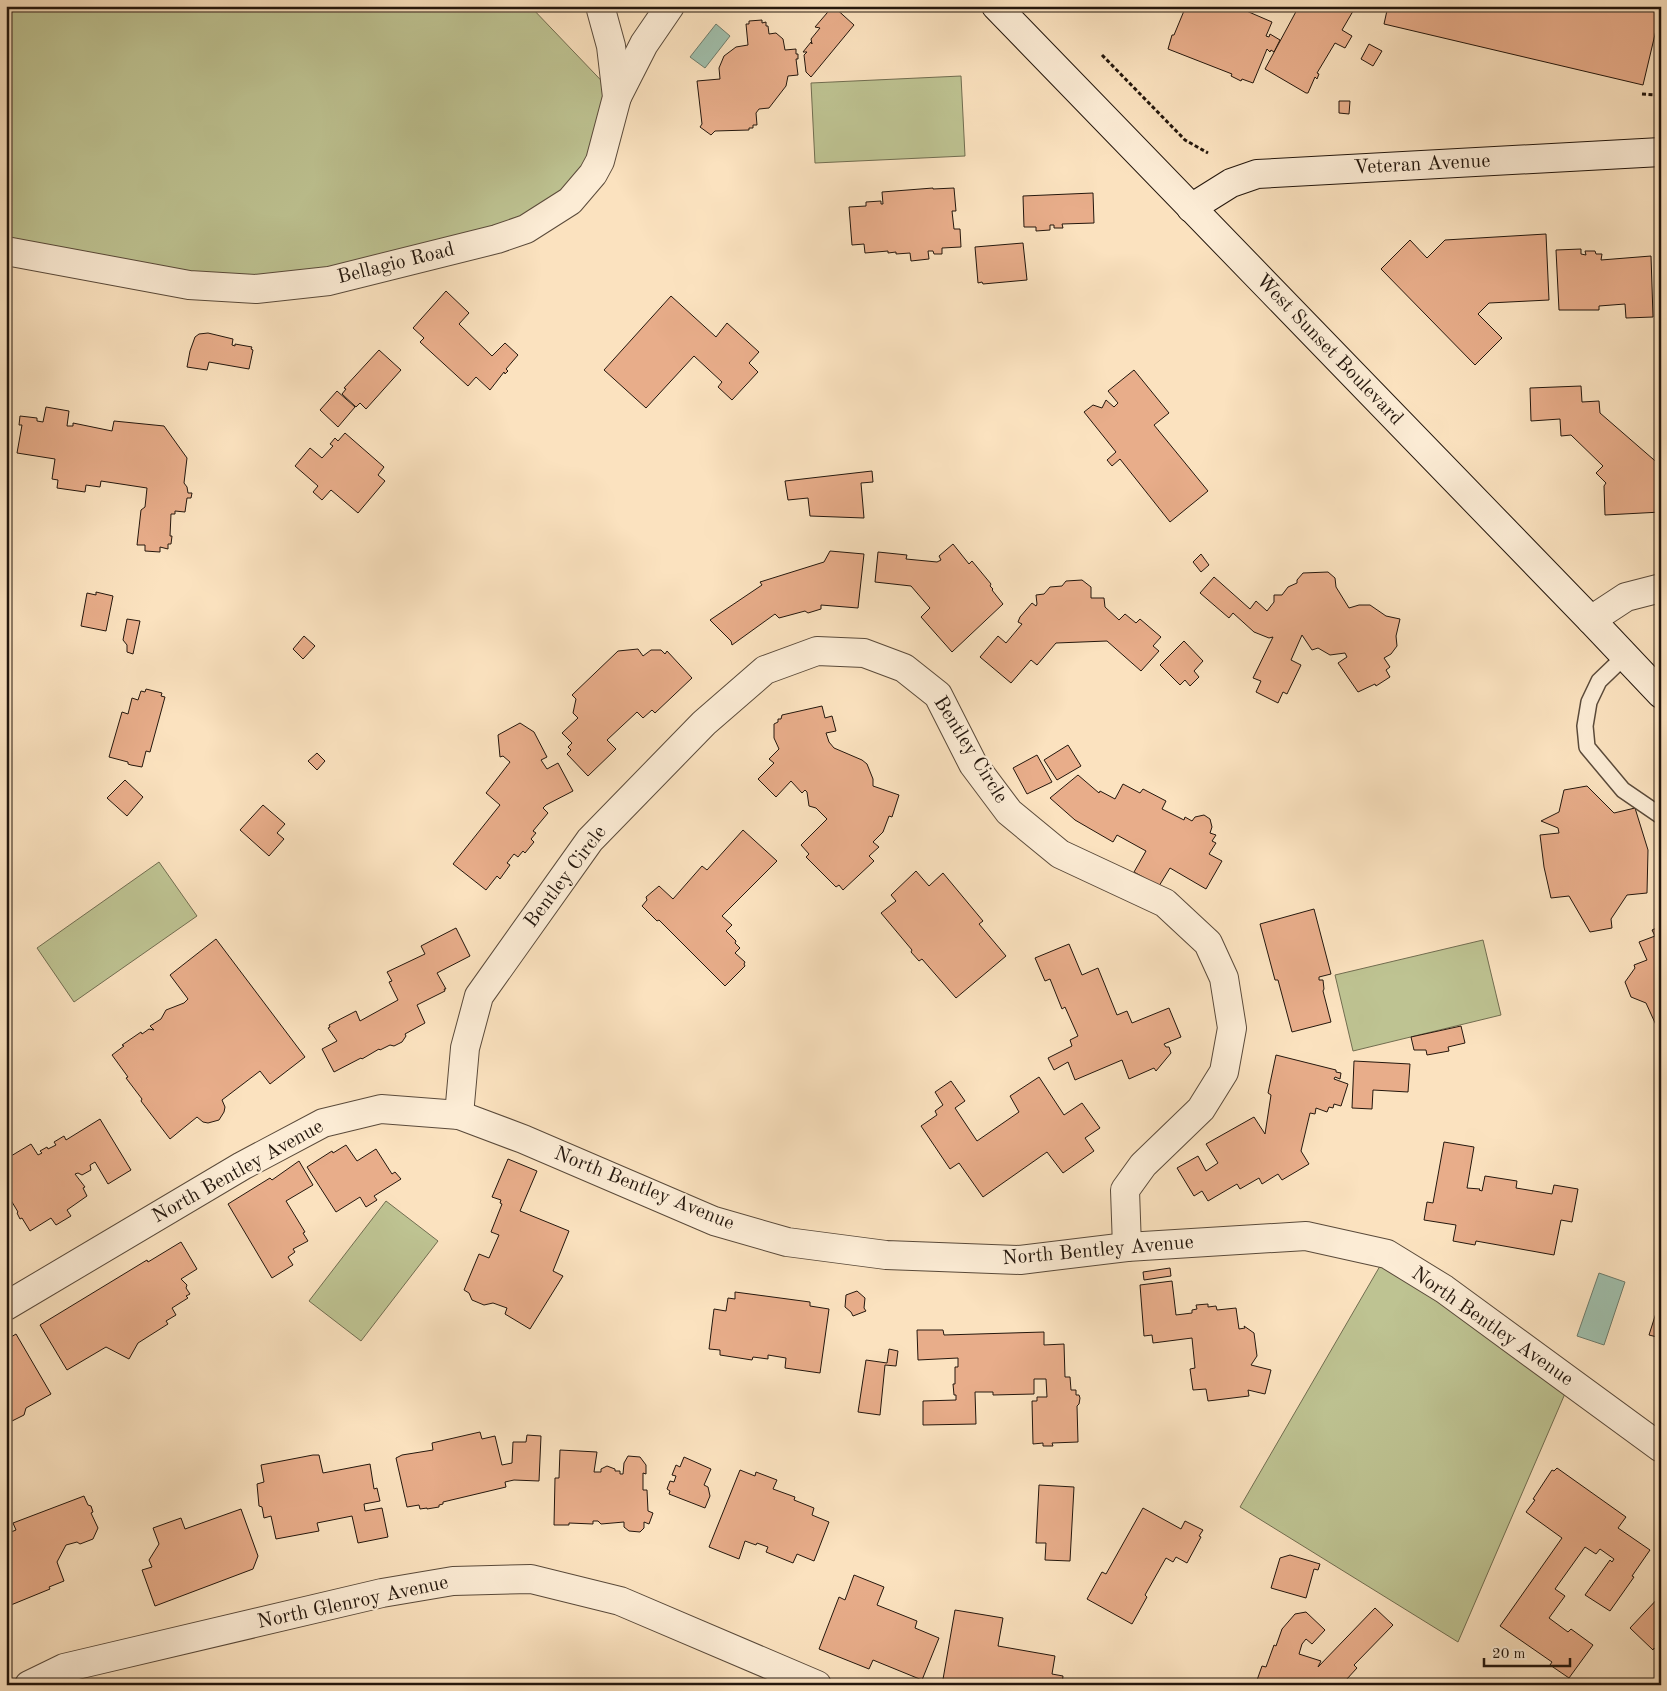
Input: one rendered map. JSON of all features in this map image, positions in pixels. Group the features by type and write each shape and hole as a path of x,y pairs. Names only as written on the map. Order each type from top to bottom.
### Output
{"street":[{"name":"Bellagio Road","path":"6,252 189,285 256,289 329,281 497,239 526,229 570,201 583,187 600,160 617,97 611,46 600,6"},
{"path":"617,97 644,44 670,6"},
{"name":"West Sunset Boulevard","path":"996,6 1661,694"},
{"name":"Veteran Avenue","path":"1191,208 1231,183 1258,174 1661,152"},
{"path":"1591,620 1626,598 1661,588"},
{"name":"Bentley Circle","path":"459,1115 465,1048 479,996 590,840 704,723 764,670 817,651 864,653 904,668 938,695 973,764 1009,812 1060,854 1166,903 1208,943 1224,978 1232,1028 1224,1072 1201,1109 1143,1165 1125,1190 1127,1247"},
{"name":"North Bentley Avenue","path":"6,1306 242,1166 323,1123 381,1110 459,1115 523,1139 714,1221 787,1242 886,1255 1020,1260 1127,1247 1306,1236 1387,1254 1444,1289 1661,1448"},
{"name":"North Glenroy Avenue","path":"29,1685 64,1668 382,1593 453,1581 531,1580 620,1601 816,1685"}],"lane":[{"path":"1625,656 1599,681 1589,702 1585,726 1587,747 1623,790 1661,816"}],"path":[{"path":"1102,55 1185,140 1208,153"},
{"path":"1642,94 1658,95"}],"green space":[{"path":"6,6 530,6 617,97 562,206 283,287 6,251"},
{"path":"961,76 965,156 815,163 811,83"},
{"path":"159,862 197,916 74,1002 37,948"},
{"path":"1483,940 1501,1015 1353,1051 1335,975"},
{"path":"386,1201 438,1241 361,1341 309,1301"},
{"path":"1387,1254 1570,1382 1458,1642 1240,1507"}],"shaded area":[{"path":"716,24 730,36 705,68 690,57"},
{"path":"1599,1273 1625,1282 1604,1345 1577,1336"}],"building":[{"path":"833,6 854,25 811,77 806,72 804,55 807,52 803,52 811,42 812,44 811,39 820,28 815,27"},
{"path":"1186,6 1235,6 1272,22 1266,36 1269,37 1270,34 1280,40 1274,52 1271,50 1270,52 1267,49 1253,83 1242,79 1241,81 1231,76 1232,74 1168,49 1172,35 1174,35"},
{"path":"1299,6 1356,6 1342,30 1352,36 1345,48 1335,43 1317,73 1319,74 1317,79 1315,77 1308,93 1265,69"},
{"path":"1388,6 1654,6 1661,9 1643,85 1384,24"},
{"path":"762,20 762,23 766,22 766,26 768,26 769,34 776,33 783,39 785,50 796,49 796,54 798,54 798,59 796,59 798,75 788,76 786,86 769,108 759,109 756,113 757,125 753,125 753,128 749,128 749,130 715,131 711,135 700,127 702,124 697,81 720,79 719,68 724,56 736,47 748,45 746,24 749,24 749,21"},
{"path":"1369,44 1382,51 1373,66 1361,59"},
{"path":"1339,101 1350,101 1349,114 1339,113"},
{"path":"954,188 956,211 952,211 954,229 960,229 961,247 942,248 942,254 934,254 933,251 928,251 929,259 911,261 910,253 896,254 896,252 888,253 888,251 865,253 864,244 852,245 849,207 866,206 866,202 881,201 881,204 883,204 882,192"},
{"path":"1093,193 1094,223 1062,224 1063,228 1054,228 1054,225 1050,225 1050,230 1036,231 1036,227 1024,227 1023,196"},
{"path":"1546,234 1549,300 1489,303 1478,314 1502,338 1475,365 1381,269 1410,240 1427,258 1445,240"},
{"path":"1023,243 1027,280 978,283 975,247"},
{"path":"1581,249 1581,254 1586,255 1585,251 1595,251 1596,254 1602,254 1601,260 1651,256 1653,317 1626,318 1625,304 1599,306 1599,310 1559,310 1556,250"},
{"path":"446,291 469,313 459,324 492,356 505,343 518,355 506,369 508,371 505,374 504,372 490,390 476,377 468,386 420,342 424,338 413,328"},
{"path":"671,296 716,337 727,323 759,352 749,363 758,372 732,400 718,387 722,382 694,356 646,408 604,370"},
{"path":"208,333 233,339 232,345 235,346 235,344 252,347 249,369 209,362 207,370 187,367 195,337 199,334"},
{"path":"379,350 401,370 366,409 360,403 356,407 342,394 346,389 344,388"},
{"path":"1134,370 1169,413 1154,425 1208,491 1170,522 1120,459 1112,466 1107,460 1116,452 1084,412 1093,405 1102,408 1106,400 1114,407 1118,403 1108,391"},
{"path":"1581,386 1582,402 1599,401 1600,413 1661,466 1661,512 1605,515 1604,486 1606,483 1596,473 1603,466 1571,435 1561,436 1560,419 1531,421 1530,388"},
{"path":"337,391 355,407 338,427 320,410"},
{"path":"46,407 69,411 67,426 73,426 73,423 112,431 114,421 164,426 187,458 184,483 188,493 192,493 191,498 187,498 185,512 175,511 175,514 171,514 170,536 172,536 168,549 160,547 160,552 145,551 145,545 137,545 141,510 145,507 147,488 101,481 100,487 86,485 85,492 57,488 58,480 52,479 55,459 17,453 22,425 19,425 20,416 37,418 37,421 43,422"},
{"path":"345,433 384,467 378,475 385,481 358,513 331,490 322,500 313,492 318,486 295,466 310,448 322,458 333,446 330,444 335,438 338,441"},
{"path":"872,471 873,482 861,483 864,518 810,516 808,498 788,500 785,481"},
{"path":"953,544 969,564 972,561 991,584 992,590 1003,604 952,652 921,617 930,608 911,586 875,582 878,552 907,555 906,559 937,562 941,560 939,556"},
{"path":"830,551 864,554 858,608 821,605 821,609 808,613 805,611 779,618 775,614 732,645 731,641 710,620 762,585 760,582 824,562"},
{"path":"1201,554 1209,565 1201,572 1193,562"},
{"path":"1328,572 1335,578 1336,587 1349,608 1359,605 1370,605 1386,616 1400,619 1396,636 1397,646 1391,654 1384,658 1390,667 1386,670 1390,677 1376,686 1375,684 1358,692 1338,663 1347,657 1345,653 1330,655 1318,648 1312,650 1302,635 1291,660 1301,665 1287,694 1283,692 1278,703 1256,692 1261,681 1253,678 1273,637 1269,638 1254,632 1233,613 1229,618 1200,593 1214,577 1250,609 1256,601 1267,611 1274,602 1274,595 1282,595 1288,587 1297,583 1297,580 1303,573"},
{"path":"1082,580 1091,587 1091,598 1104,598 1105,607 1119,620 1125,614 1136,623 1140,619 1161,637 1153,646 1159,651 1141,671 1107,641 1056,643 1037,665 1031,660 1011,683 980,657 998,636 1006,643 1022,624 1018,622 1020,617 1032,603 1036,606 1036,595 1044,594 1050,587 1062,586 1066,581"},
{"path":"96,592 113,596 106,631 81,626 87,593 96,595"},
{"path":"127,619 140,621 133,654 127,652 127,645 123,640"},
{"path":"304,636 315,646 303,659 293,649"},
{"path":"1184,641 1203,661 1194,671 1199,677 1190,686 1185,680 1180,685 1160,665"},
{"path":"638,649 643,656 651,650 661,650 665,654 667,651 692,678 655,713 652,710 643,718 637,712 607,740 616,749 588,776 567,754 571,750 568,747 572,743 562,733 578,718 573,713 576,699 572,695 618,651"},
{"path":"146,689 162,693 161,696 165,697 150,752 146,751 142,767 109,757 122,712 128,714 132,698 138,700 141,691 145,692"},
{"path":"822,706 825,718 832,716 836,731 826,733 829,742 834,748 867,764 873,779 873,786 899,795 892,817 889,816 883,832 873,842 879,847 869,856 874,861 843,890 839,885 836,887 806,857 809,854 801,845 827,819 816,808 809,806 807,792 805,790 802,793 791,781 776,797 758,779 774,763 769,759 779,749 774,738 774,724 778,722 778,719 781,719 782,715"},
{"path":"520,723 534,732 547,757 541,760 547,769 558,763 573,791 543,808 548,813 533,831 536,833 531,839 534,842 525,853 523,851 518,857 514,854 507,863 510,865 500,879 497,876 486,890 453,864 500,805 486,793 510,762 503,756 500,757 498,735"},
{"path":"1068,745 1081,766 1057,780 1044,760"},
{"path":"317,753 325,761 317,770 308,761"},
{"path":"1037,755 1052,782 1027,794 1013,768"},
{"path":"1078,775 1099,793 1100,791 1115,799 1123,784 1140,793 1143,789 1166,801 1162,809 1184,820 1185,817 1192,821 1195,817 1204,815 1210,819 1212,827 1210,833 1216,835 1212,841 1216,843 1209,854 1222,861 1206,889 1170,868 1159,886 1134,872 1146,851 1117,835 1113,842 1075,820 1050,798"},
{"path":"125,780 143,797 127,816 107,798"},
{"path":"1587,786 1614,813 1635,808 1648,850 1647,893 1627,895 1611,919 1612,928 1590,932 1569,896 1551,898 1544,867 1540,835 1559,833 1558,828 1541,821 1559,812 1564,790"},
{"path":"263,805 285,824 277,833 284,839 269,856 240,830"},
{"path":"743,830 777,861 722,916 732,925 726,931 740,948 735,953 745,962 745,966 725,986 659,920 657,921 642,906 647,900 646,897 659,886 673,899 702,866 707,870"},
{"path":"916,871 929,886 943,873 983,921 979,924 1006,956 956,998 922,959 919,961 911,952 912,950 881,913 896,901 891,895"},
{"path":"1314,909 1331,974 1319,977 1319,980 1323,980 1323,991 1331,1022 1292,1032 1278,980 1275,980 1260,924"},
{"path":"1661,926 1661,1036 1646,1003 1631,997 1625,982 1635,968 1634,965 1647,960 1639,942 1655,936 1652,930"},
{"path":"456,928 470,956 437,973 446,989 417,1005 425,1023 405,1034 406,1036 402,1042 379,1049 334,1072 322,1049 337,1041 328,1028 330,1027 329,1025 356,1011 360,1021 398,1000 389,982 392,981 387,972 425,954 421,946"},
{"path":"216,939 305,1057 270,1084 260,1071 222,1100 225,1107 219,1120 208,1123 203,1122 197,1117 170,1139 141,1101 142,1099 112,1055 124,1046 122,1045 141,1032 142,1034 149,1029 154,1030 150,1026 161,1019 166,1010 184,1003 188,999 170,975"},
{"path":"1069,944 1082,975 1098,968 1117,1015 1127,1011 1132,1023 1169,1008 1181,1037 1164,1044 1166,1047 1169,1047 1171,1053 1156,1071 1154,1068 1129,1079 1122,1060 1075,1080 1068,1062 1054,1070 1048,1058 1072,1046 1070,1040 1078,1036 1065,1007 1062,1009 1050,979 1045,981 1035,958"},
{"path":"1461,1026 1465,1043 1448,1047 1449,1051 1427,1055 1426,1050 1414,1050 1411,1037"},
{"path":"1276,1055 1336,1070 1336,1072 1341,1073 1340,1079 1335,1077 1334,1079 1348,1084 1341,1106 1334,1104 1333,1108 1329,1107 1327,1112 1316,1108 1315,1114 1310,1113 1301,1151 1309,1164 1282,1180 1278,1174 1262,1184 1259,1178 1240,1189 1237,1184 1208,1201 1202,1191 1194,1196 1177,1168 1198,1156 1206,1171 1218,1163 1206,1144 1254,1117 1265,1134 1271,1095 1268,1093"},
{"path":"1354,1061 1410,1064 1408,1092 1373,1090 1372,1109 1352,1108"},
{"path":"1039,1077 1064,1115 1082,1103 1100,1128 1085,1138 1094,1151 1063,1173 1047,1152 983,1197 959,1163 950,1169 921,1126 937,1115 935,1111 943,1105 935,1092 951,1081 965,1101 955,1108 977,1141 1019,1112 1010,1096"},
{"path":"100,1119 131,1170 108,1184 95,1162 90,1165 91,1170 82,1175 75,1174 85,1187 83,1188 87,1196 67,1210 71,1216 56,1225 51,1218 30,1231 22,1218 20,1219 6,1192 6,1159 31,1144 38,1155 42,1153 40,1151 47,1147 48,1149 56,1145 54,1142 64,1136 66,1140"},
{"path":"1444,1142 1474,1147 1467,1188 1480,1189 1482,1191 1485,1176 1517,1181 1516,1188 1552,1194 1554,1185 1578,1189 1572,1222 1561,1220 1554,1255 1476,1241 1475,1245 1453,1241 1456,1225 1424,1220 1427,1202 1433,1203"},
{"path":"346,1145 357,1161 376,1149 392,1174 395,1172 401,1179 374,1196 377,1200 366,1207 360,1197 336,1212 307,1167 332,1151 333,1153"},
{"path":"508,1159 537,1171 520,1211 569,1231 553,1271 563,1276 530,1329 505,1314 507,1308 493,1303 484,1305 472,1300 469,1293 464,1290 479,1254 489,1258 499,1235 491,1232 502,1204 500,1203 501,1200 492,1197"},
{"path":"299,1161 313,1185 286,1201 305,1232 303,1233 308,1241 293,1249 295,1252 288,1257 293,1265 272,1278 228,1204 270,1178 272,1180"},
{"path":"181,1242 197,1269 181,1279 187,1285 186,1288 190,1294 186,1296 188,1298 172,1308 176,1315 166,1321 168,1324 138,1343 129,1359 106,1347 67,1370 40,1325 147,1260 148,1262"},
{"path":"1170,1268 1171,1276 1144,1280 1143,1272"},
{"path":"1172,1281 1176,1315 1192,1313 1192,1310 1197,1309 1196,1305 1208,1304 1208,1307 1216,1306 1217,1310 1236,1308 1239,1329 1245,1328 1244,1326 1254,1333 1257,1356 1251,1365 1271,1370 1265,1394 1248,1390 1249,1396 1208,1401 1206,1389 1193,1390 1190,1369 1195,1368 1192,1338 1153,1343 1152,1335 1144,1336 1140,1285"},
{"path":"857,1291 865,1298 864,1308 866,1311 853,1316 845,1307 846,1295"},
{"path":"735,1292 810,1302 810,1306 829,1309 820,1373 785,1368 786,1358 768,1355 768,1359 753,1357 752,1360 720,1355 720,1350 709,1349 714,1309 726,1311 728,1298 735,1299"},
{"path":"1656,1313 1661,1314 1661,1338 1649,1335"},
{"path":"917,1330 943,1330 944,1335 1044,1332 1044,1345 1064,1344 1065,1377 1070,1377 1071,1390 1076,1390 1076,1395 1079,1395 1080,1398 1077,1406 1078,1442 1052,1443 1053,1446 1043,1446 1043,1443 1033,1444 1032,1401 1037,1401 1037,1397 1047,1397 1046,1379 1034,1379 1034,1394 993,1395 993,1392 975,1392 976,1424 923,1425 923,1401 956,1400 953,1384 955,1384 955,1367 958,1367 958,1358 918,1360"},
{"path":"16,1334 51,1394 26,1408 24,1415 6,1424 6,1340"},
{"path":"889,1349 898,1351 896,1366 885,1365 880,1415 858,1412 866,1360 887,1363"},
{"path":"480,1432 482,1439 495,1436 502,1465 512,1463 513,1442 526,1442 527,1435 541,1436 539,1481 514,1480 505,1482 506,1487 443,1502 439,1507 420,1509 419,1505 407,1507 396,1458 402,1455 433,1450 432,1443"},
{"path":"560,1450 597,1452 594,1472 601,1472 601,1469 607,1466 623,1474 624,1463 628,1456 640,1457 646,1465 646,1474 643,1473 643,1490 647,1490 648,1511 653,1513 649,1524 644,1522 644,1528 640,1532 629,1531 624,1527 624,1522 601,1524 598,1521 593,1521 593,1524 569,1523 569,1525 554,1525 555,1478 559,1478"},
{"path":"319,1455 323,1473 370,1464 374,1489 377,1488 380,1501 364,1504 365,1511 382,1508 388,1537 358,1543 352,1516 317,1523 319,1531 276,1539 271,1516 264,1518 262,1507 259,1506 257,1484 264,1482 261,1465"},
{"path":"684,1457 711,1469 704,1485 708,1487 710,1496 705,1508 669,1494 670,1491 667,1489 670,1481 674,1482 676,1476 672,1475 676,1465 680,1467"},
{"path":"1557,1468 1626,1517 1618,1528 1650,1550 1610,1611 1585,1595 1610,1560 1612,1562 1614,1559 1600,1549 1596,1554 1585,1547 1555,1589 1565,1596 1549,1618 1568,1632 1571,1629 1593,1645 1569,1678 1550,1665 1552,1662 1500,1626 1562,1538 1526,1512 1552,1470 1554,1471"},
{"path":"740,1470 755,1476 756,1472 777,1480 773,1489 795,1497 794,1500 814,1508 812,1515 829,1522 814,1561 797,1554 793,1563 766,1552 768,1547 745,1541 739,1559 709,1547"},
{"path":"1039,1485 1074,1487 1070,1561 1045,1560 1046,1543 1036,1543"},
{"path":"84,1496 88,1505 91,1506 93,1512 91,1513 98,1528 93,1539 80,1544 77,1542 66,1545 57,1562 64,1581 49,1587 50,1589 6,1607 6,1534 16,1530 13,1523"},
{"path":"1143,1508 1181,1529 1185,1521 1203,1530 1187,1563 1176,1557 1173,1562 1166,1558 1145,1595 1147,1597 1132,1624 1087,1599 1102,1572 1106,1574"},
{"path":"241,1509 258,1556 253,1569 155,1606 142,1570 152,1567 149,1560 159,1544 153,1528 181,1518 185,1529"},
{"path":"1290,1555 1320,1564 1318,1570 1314,1569 1306,1598 1271,1588 1280,1558"},
{"path":"854,1575 884,1587 877,1605 917,1621 915,1628 939,1638 922,1680 873,1660 869,1669 819,1649 839,1597 845,1600"},
{"path":"1661,1595 1661,1654 1654,1648 1653,1650 1630,1628"},
{"path":"1375,1608 1393,1625 1354,1665 1357,1668 1346,1680 1351,1685 1247,1685 1248,1680 1256,1683 1262,1666 1266,1667 1282,1629 1295,1614 1306,1612 1325,1630 1312,1644 1306,1639 1302,1644 1299,1654 1321,1661 1318,1667"},
{"path":"955,1610 1003,1618 998,1646 1055,1656 1052,1674 1063,1676 1062,1685 942,1685"}]}
